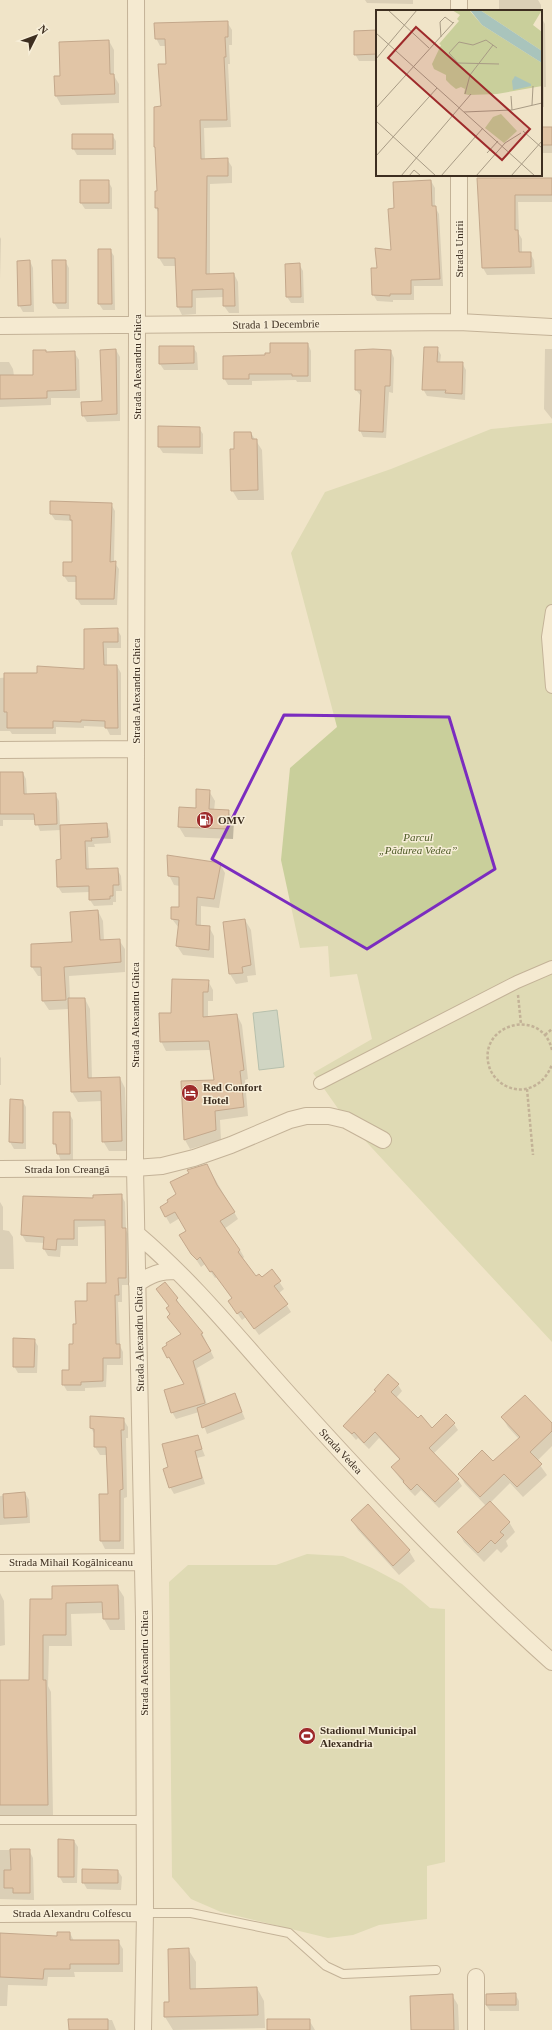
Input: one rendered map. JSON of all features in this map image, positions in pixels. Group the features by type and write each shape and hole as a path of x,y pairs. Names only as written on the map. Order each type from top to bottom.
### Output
{"street":[{"name":"Strada Alexandru Ghica","path":"136,0 137,326 135,1168 143,1562 145,1913 143,2030"},
{"name":"Strada Unirii","path":"459,176 459,322"},
{"name":"Strada 1 Decembrie","path":"0,326 459,322 552,327"},
{"path":"552,611 548,637 552,688"},
{"path":"0,750 135,749"},
{"path":"320,1084 517,982 552,967"},
{"name":"Strada Ion Creangă","path":"0,1169 135,1168 162,1166 194,1158 231,1145 290,1120 306,1116 329,1116 346,1120 383,1140"},
{"name":"Strada Vedea","path":"137,1234 176,1271 325,1434 432,1546 552,1662"},
{"path":"138,1284 149,1275 161,1271 176,1271"},
{"name":"Strada Mihail Kogălniceanu","path":"0,1563 143,1562"},
{"name":"Strada Alexandru Colfescu","path":"0,1914 145,1913"},
{"path":"476,1977 476,2030"}],"lane":[{"path":"0,1820 144,1820"},
{"path":"145,1913 191,1913 289,1933 326,1966 343,1974 436,1970"}],"path":[{"path":"517,982 521,1024"},
{"path":"552,1050 545,1035 534,1027 521,1024 508,1026 497,1034 490,1045 488,1058 493,1075 502,1084 515,1089 527,1089 544,1080 552,1064"},
{"path":"545,1035 552,1029"},
{"path":"527,1089 533,1155"}],"highlighted area":[{"path":"284,715 449,717 495,869 367,949 212,859"}],"green space":[{"name":"Parcul „Pădurea Vedea”","path":"552,423 552,1342 346,1120 313,1073 372,1039 357,974 330,977 328,946 300,948 281,860 290,768 337,727 291,553 325,492 391,469 491,429"},
{"name":"Stadionul Municipal Alexandria","path":"307,1554 343,1556 372,1568 402,1584 430,1608 445,1609 445,1862 427,1866 427,1919 379,1925 353,1935 328,1938 221,1912 191,1899 172,1877 169,1582 188,1565 276,1565"}],"water":[{"path":"277,1010 284,1067 259,1070 253,1013"}],"building":[{"path":"228,21 228,37 225,37 226,57 224,57 227,120 200,120 201,159 228,158 228,176 207,176 206,274 234,273 235,306 223,306 223,289 192,290 192,307 177,307 175,258 158,258 158,208 155,208 155,191 157,191 154,147 154,107 161,106 158,64 166,64 165,39 155,39 154,23"},
{"path":"376,30 376,54 354,55 354,31"},
{"path":"109,40 110,74 114,74 115,94 55,96 54,76 60,76 59,42"},
{"path":"542,127 552,127 552,145 542,145"},
{"path":"72,134 113,134 113,149 72,149"},
{"path":"477,178 552,178 552,195 515,195 515,230 518,230 519,252 531,252 531,267 482,268"},
{"path":"80,180 109,180 109,203 80,203"},
{"path":"431,180 432,206 436,206 440,279 411,280 411,294 390,294 390,296 372,295 371,268 377,268 375,248 391,250 388,209 394,208 393,182"},
{"path":"98,249 111,249 112,304 98,304"},
{"path":"30,260 31,305 18,306 17,261"},
{"path":"52,260 66,260 66,303 53,303"},
{"path":"300,263 301,297 286,297 285,264"},
{"path":"270,343 308,343 308,376 292,376 292,374 249,374 249,379 223,379 223,356 265,355 265,353 270,353"},
{"path":"159,346 194,346 194,363 159,364"},
{"path":"424,347 438,347 437,362 463,362 462,394 445,393 446,390 422,390"},
{"path":"116,349 117,414 82,416 81,402 102,401 100,350"},
{"path":"33,350 46,350 46,352 75,351 76,390 47,391 47,398 0,399 0,375 33,375"},
{"path":"355,350 391,350 390,386 385,386 383,432 359,431 361,390 355,390"},
{"path":"158,426 200,427 200,447 158,447"},
{"path":"234,432 251,432 252,439 257,439 258,490 231,491 230,449 234,449"},
{"path":"50,501 112,503 110,562 116,561 114,599 76,599 76,576 63,576 63,562 72,562 72,520 70,520 70,515 50,514"},
{"path":"118,628 118,642 103,642 104,665 117,665 118,728 105,728 105,721 81,720 81,722 53,721 53,728 7,728 7,712 4,712 4,673 37,673 37,666 84,669 84,629"},
{"path":"0,772 23,772 24,794 56,793 57,824 35,825 34,814 0,814"},
{"path":"196,789 210,790 209,809 229,810 228,829 178,827 179,807 196,808"},
{"path":"107,823 108,837 91,838 92,841 85,841 86,869 118,868 119,885 113,885 113,896 110,896 110,899 89,900 89,886 57,887 56,860 61,859 60,825"},
{"path":"167,855 221,863 214,899 197,897 196,925 210,926 209,950 176,946 179,920 171,919 171,907 179,907 179,877 168,876"},
{"path":"98,910 100,940 120,939 121,962 64,967 66,1000 42,1001 41,967 31,967 31,944 72,942 70,912"},
{"path":"245,919 251,965 242,967 243,973 229,974 223,922"},
{"path":"172,979 209,980 208,992 203,992 203,1017 237,1014 244,1070 240,1071 244,1107 215,1111 216,1130 184,1140 181,1081 214,1080 209,1041 160,1042 159,1013 171,1013"},
{"path":"68,998 85,998 88,1078 120,1077 122,1141 102,1142 101,1091 71,1092"},
{"path":"10,1099 23,1100 23,1143 9,1142"},
{"path":"53,1112 70,1112 70,1154 57,1154 56,1144 53,1144"},
{"path":"207,1164 217,1185 235,1212 220,1221 240,1250 238,1252 256,1276 259,1274 262,1277 272,1269 281,1281 274,1286 288,1304 254,1329 241,1311 237,1314 228,1301 232,1298 212,1271 210,1272 200,1257 197,1260 191,1254 179,1235 186,1231 175,1212 165,1217 160,1207 176,1194 170,1182 189,1173 187,1170"},
{"path":"122,1194 122,1228 126,1228 126,1278 118,1278 119,1295 115,1295 116,1344 120,1344 120,1358 103,1358 103,1381 81,1382 81,1385 62,1385 62,1370 69,1370 69,1344 73,1344 73,1324 76,1324 75,1301 87,1301 87,1283 106,1283 105,1220 74,1220 74,1239 57,1239 56,1250 43,1249 44,1237 21,1235 23,1196 93,1198 93,1195"},
{"path":"165,1282 178,1298 176,1300 203,1333 201,1334 211,1351 193,1361 205,1403 171,1413 164,1390 184,1384 169,1357 167,1358 162,1348 167,1345 166,1343 181,1334 167,1317 170,1314 166,1308 169,1306 156,1289"},
{"path":"13,1338 35,1339 34,1367 13,1367"},
{"path":"388,1374 399,1384 391,1392 418,1418 421,1415 432,1428 446,1414 455,1423 429,1448 459,1479 435,1502 417,1484 411,1490 403,1482 404,1481 391,1467 400,1459 375,1432 364,1443 354,1432 352,1434 343,1426 376,1391 374,1390"},
{"path":"235,1393 242,1412 202,1428 197,1408"},
{"path":"525,1395 552,1423 552,1431 530,1452 542,1464 517,1487 504,1474 480,1497 458,1474 482,1450 493,1461 520,1437 501,1417"},
{"path":"90,1416 124,1418 124,1430 121,1430 123,1489 120,1490 120,1541 100,1541 99,1494 108,1494 106,1447 94,1447 94,1429 90,1428"},
{"path":"198,1435 202,1449 195,1451 202,1478 169,1488 163,1469 168,1467 162,1444"},
{"path":"25,1492 27,1517 4,1518 3,1494"},
{"path":"490,1501 510,1522 500,1532 504,1535 495,1544 491,1540 478,1553 457,1532"},
{"path":"368,1504 410,1550 393,1566 351,1520"},
{"path":"118,1585 119,1619 103,1619 102,1602 66,1603 66,1635 43,1635 43,1680 46,1680 48,1805 0,1805 0,1680 29,1680 30,1599 52,1599 52,1586"},
{"path":"58,1839 74,1840 74,1877 58,1877"},
{"path":"10,1849 30,1849 30,1893 13,1893 13,1888 4,1888 4,1870 11,1870"},
{"path":"82,1869 118,1870 118,1883 82,1883"},
{"path":"57,1932 70,1932 70,1940 119,1940 119,1964 70,1964 70,1969 44,1969 43,1979 0,1977 0,1933 57,1936"},
{"path":"189,1948 190,1989 257,1987 258,2015 164,2017 164,2002 169,2002 168,1949"},
{"path":"516,1993 516,2005 486,2005 486,1994"},
{"path":"453,1994 454,2030 411,2030 410,1996"},
{"path":"68,2019 108,2019 108,2030 69,2030"},
{"path":"267,2019 310,2019 310,2030 267,2030"}],"place":[{"name":"OMV","path":"205,820"},
{"name":"Red Confort Hotel","path":"190,1093"},
{"name":"Stadionul Municipal Alexandria","path":"307,1736"}]}
